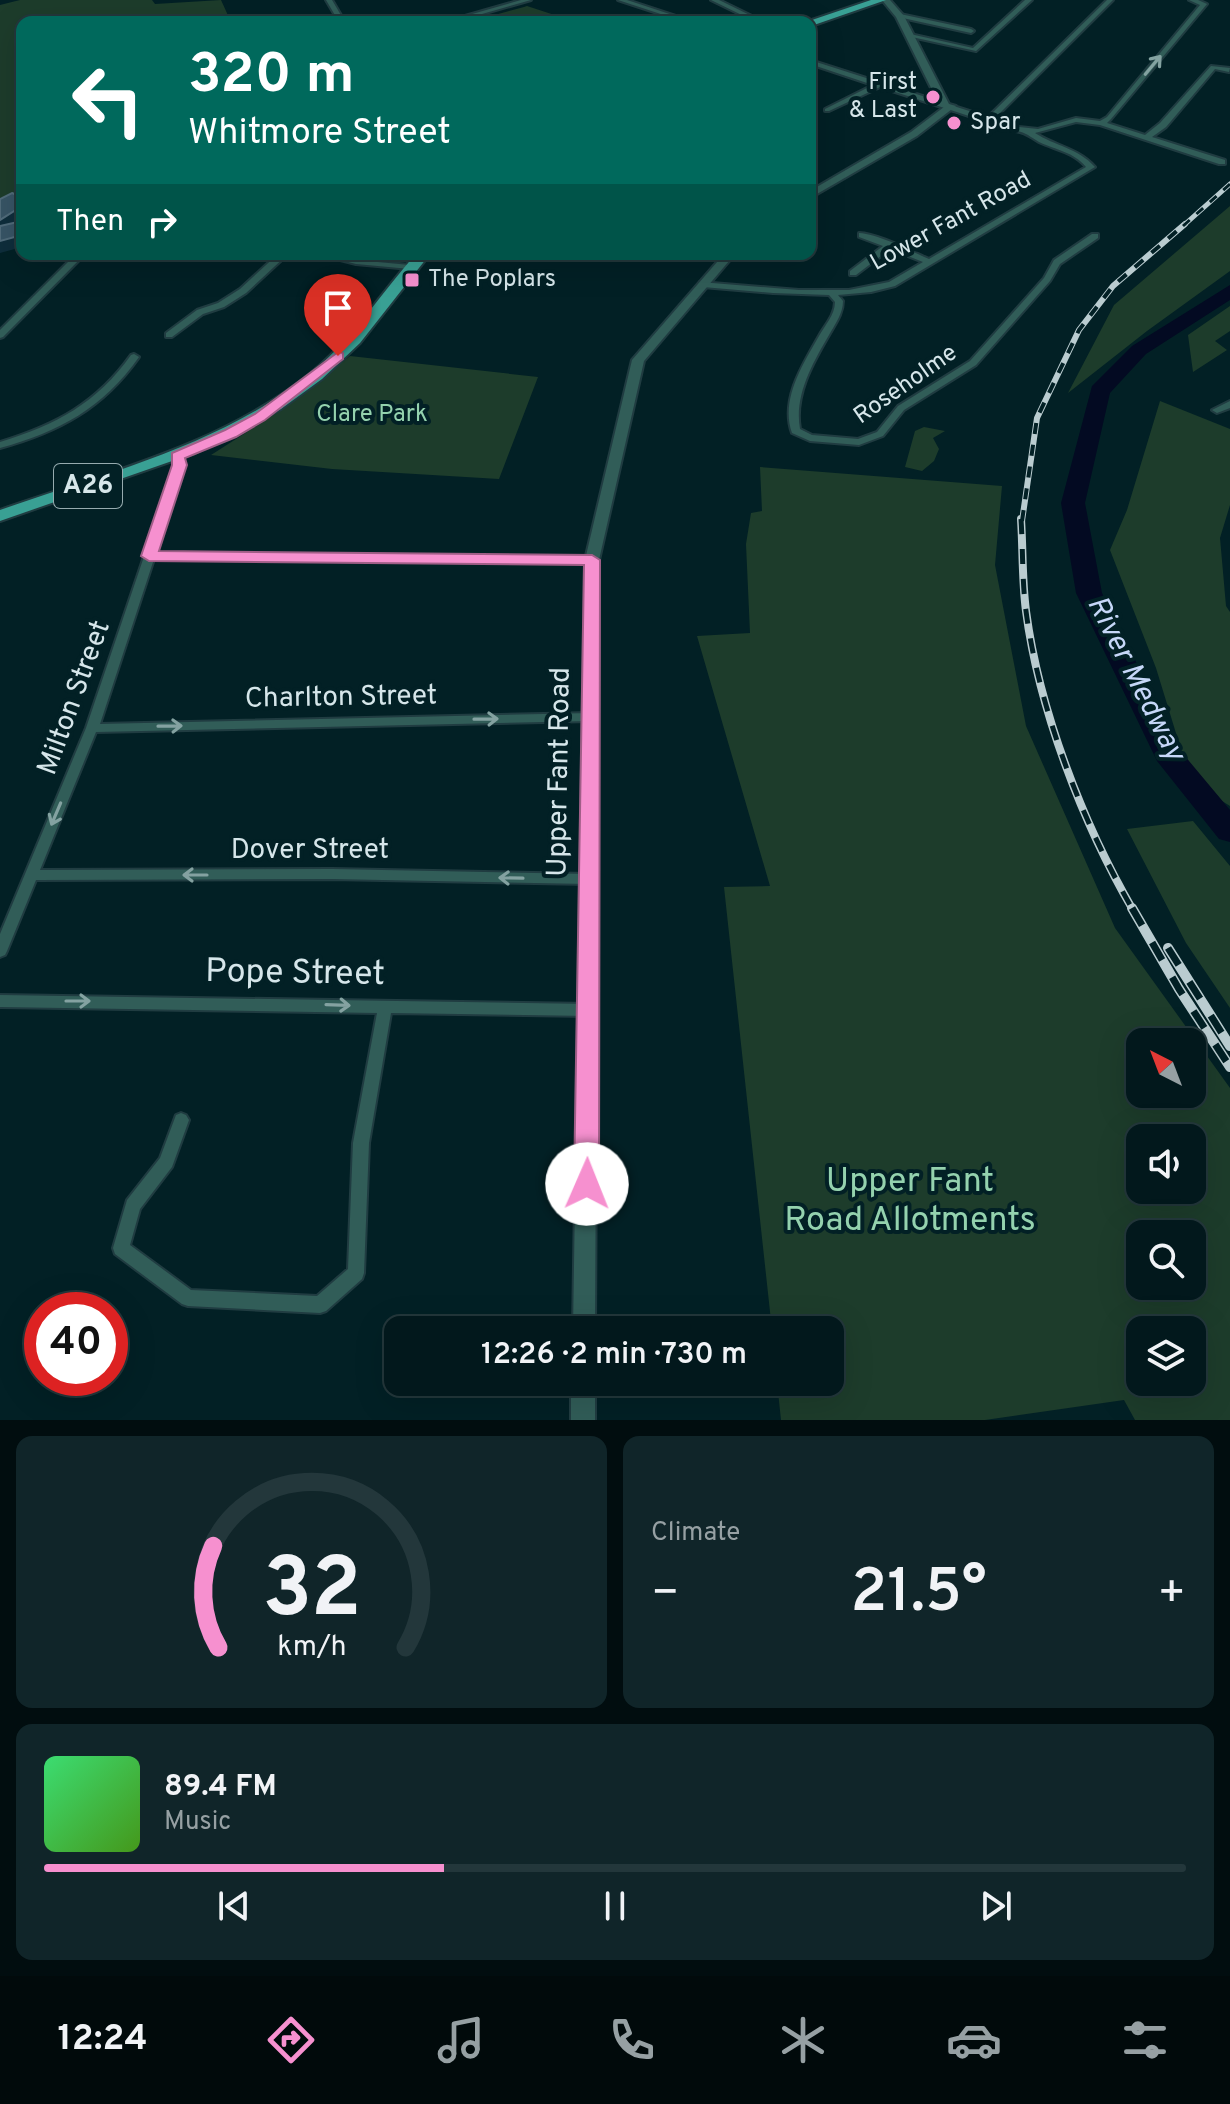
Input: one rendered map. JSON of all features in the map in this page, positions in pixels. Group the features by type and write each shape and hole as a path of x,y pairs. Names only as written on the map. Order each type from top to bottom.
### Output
{"main road":[{"path":"816,21 884,0"},
{"name":"A26","path":"0,516 177,456 231,434 260,417 319,373 356,339 417,260"}],"street":[{"path":"469,16 528,0"},
{"path":"621,0 672,16"},
{"path":"714,0 748,16"},
{"path":"884,0 900,16 948,105"},
{"path":"910,36 974,50 1029,0"},
{"path":"990,119 1110,0"},
{"path":"1101,123 1109,118 1204,4 1192,0"},
{"path":"900,16 971,31"},
{"path":"816,64 1028,131 1071,121 1101,123 1222,162"},
{"path":"816,68 821,65"},
{"path":"1146,138 1163,125 1213,67 1229,70"},
{"path":"827,110 880,84"},
{"path":"816,191 904,140 948,105"},
{"name":"Lower Fant Road","path":"703,284 830,292 885,286 1091,167 1082,154 1035,137 1028,131"},
{"path":"862,235 930,262"},
{"name":"Roseholme","path":"830,292 839,301 839,310 803,375 792,421 795,431 810,438 859,442 880,434 901,408 973,363 1047,279 1057,262 1095,236"},
{"path":"853,273 890,245"},
{"path":"0,335 75,260"},
{"path":"169,335 200,312 221,305 243,291 275,260"},
{"path":"347,260 410,267"},
{"name":"Upper Fant Road","path":"584,1316 590,1010 592,560 638,360 725,260"},
{"path":"0,445 65,422 106,392 124,374 134,357"},
{"path":"124,374 139,374"},
{"path":"1217,410 1230,404"},
{"name":"Milton Street","path":"0,951 92,728 180,465 177,456"},
{"path":"149,556 592,560"},
{"name":"Charlton Street","path":"92,728 591,717"},
{"name":"Dover Street","path":"31,875 332,874 589,879"},
{"name":"Pope Street","path":"0,1001 590,1010"},
{"path":"181,1120 166,1162 133,1205 121,1248 188,1298 320,1305 356,1273 361,1143 385,1006"},
{"path":"583,1396 583,1420"}],"green space":[{"path":"20,0 152,0 155,4 221,0 228,16 16,16 16,194 0,198 0,5"},
{"path":"527,6 558,16 491,16"},
{"path":"1230,206 1230,271 1068,393 1114,305"},
{"path":"1230,306 1230,331 1215,341 1227,350 1193,372 1188,335"},
{"name":"Clare Park","path":"350,356 538,377 499,479 332,469 211,455 266,420"},
{"path":"1160,401 1230,429 1230,505 1220,538 1226,606 1230,612 1230,806 1222,801 1183,756 1156,668 1110,550 1127,510"},
{"path":"924,427 945,431 933,438 939,449 934,461 922,471 905,467 915,431"},
{"name":"Upper Fant Road Allotments","path":"760,467 1002,486 995,565 1026,726 1115,928 1187,1028 1126,1028 1126,1108 1206,1108 1206,1055 1230,1088 1230,1420 1135,1420 1124,1400 985,1420 781,1420 778,1396 844,1396 844,1316 770,1316 724,887 770,886 697,636 750,633 746,544 751,513 762,511"},
{"path":"1193,821 1230,866 1230,1008 1186,943 1127,829"}],"building":[{"path":"12,193 16,195 16,210 0,220 0,199"},
{"path":"16,222 16,237 0,241 0,226"}],"waterway":[{"name":"River Medway","path":"1230,291 1139,350 1100,391 1073,503 1089,593 1167,754 1230,831"}],"railway":[{"path":"1183,226 1230,184"},
{"path":"1022,521 1037,418 1079,330 1113,286 1185,224"},
{"path":"1021,519 1026,611 1032,649 1052,726 1097,841 1133,910"},
{"path":"1132,908 1179,989 1230,1067"},
{"path":"1168,948 1230,1046"}],"place":[{"name":"First & Last","path":"933,97"},
{"name":"Spar","path":"954,123"},
{"name":"The Poplars","path":"412,280"}],"route":[{"path":"338,356 260,417 231,434 177,456 180,465 149,556 592,560 587,1184"}]}
